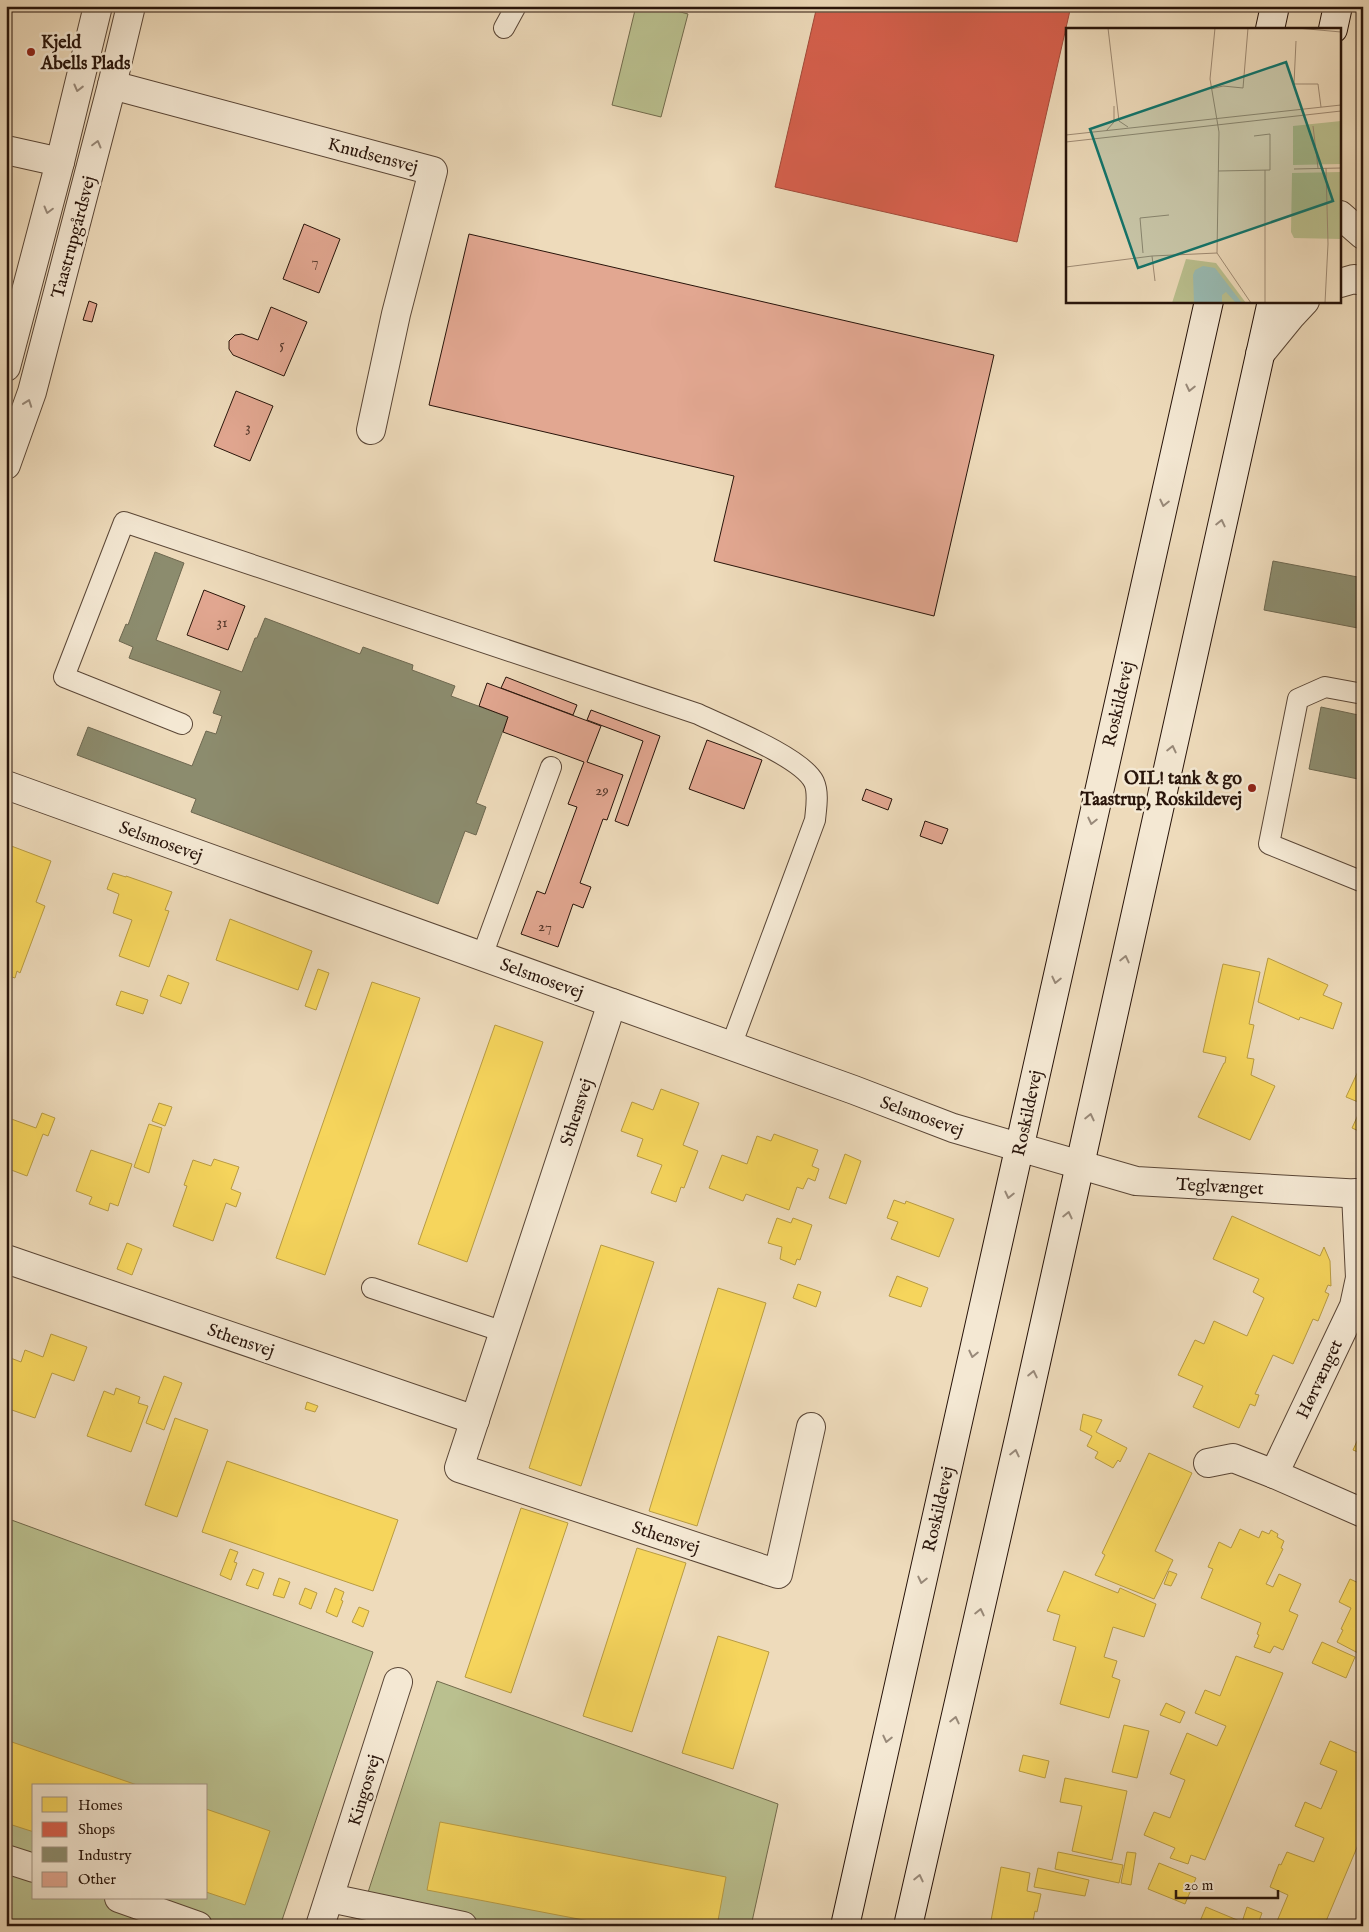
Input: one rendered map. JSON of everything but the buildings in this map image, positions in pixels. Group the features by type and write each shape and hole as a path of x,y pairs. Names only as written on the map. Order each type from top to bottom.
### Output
{"street":[{"name":"Taastrupgårdsvej","path":"6,367 60,162 98,6"},
{"name":"Taastrupgårdsvej","path":"6,465 32,392 131,6"},
{"path":"1270,28 1275,6"},
{"path":"1333,28 1338,6"},
{"name":"Knudsensvej","path":"112,85 433,171 396,314 371,430"},
{"path":"6,150 60,162"},
{"path":"1342,217 1363,235"},
{"path":"1342,282 1354,279 1363,281"},
{"name":"Roskildevej","path":"845,1926 1209,302"},
{"path":"908,1926 1272,302"},
{"path":"1260,354 1304,302"},
{"name":"Selsmosevej","path":"6,785 854,1090 936,1123 1079,1165"},
{"name":"Sthensvej","path":"612,1003 459,1468 778,1574 811,1427"},
{"name":"Teglvænget","path":"1079,1165 1136,1181 1154,1183 1360,1193"},
{"name":"Hørvænget","path":"1274,1474 1354,1306 1360,1278 1360,1193"},
{"name":"Sthensvej","path":"6,1259 475,1420"},
{"path":"1208,1463 1232,1458 1363,1512"},
{"name":"Kingosvej","path":"320,1926 398,1682"},
{"path":"6,1859 32,1867"},
{"path":"330,1898 463,1926"},
{"path":"125,1900 198,1926"}],"lane":[{"path":"504,28 516,6"},
{"path":"182,724 64,677 124,522 698,714 786,756 802,767 814,782 817,801 815,820 731,1046"},
{"path":"1363,694 1325,687 1298,699 1269,844 1363,882"},
{"path":"482,956 551,767"},
{"path":"372,1288 504,1332"}],"green space":[{"path":"636,6 658,6 688,14 661,117 612,105"},
{"path":"6,1518 373,1652 280,1926 6,1926"},
{"path":"437,1681 778,1804 751,1926 357,1926"}],"place":[{"name":"Kjeld Abells Plads","path":"31,52"},
{"name":"OIL! tank & go Taastrup, Roskildevej","path":"1252,788"}]}
